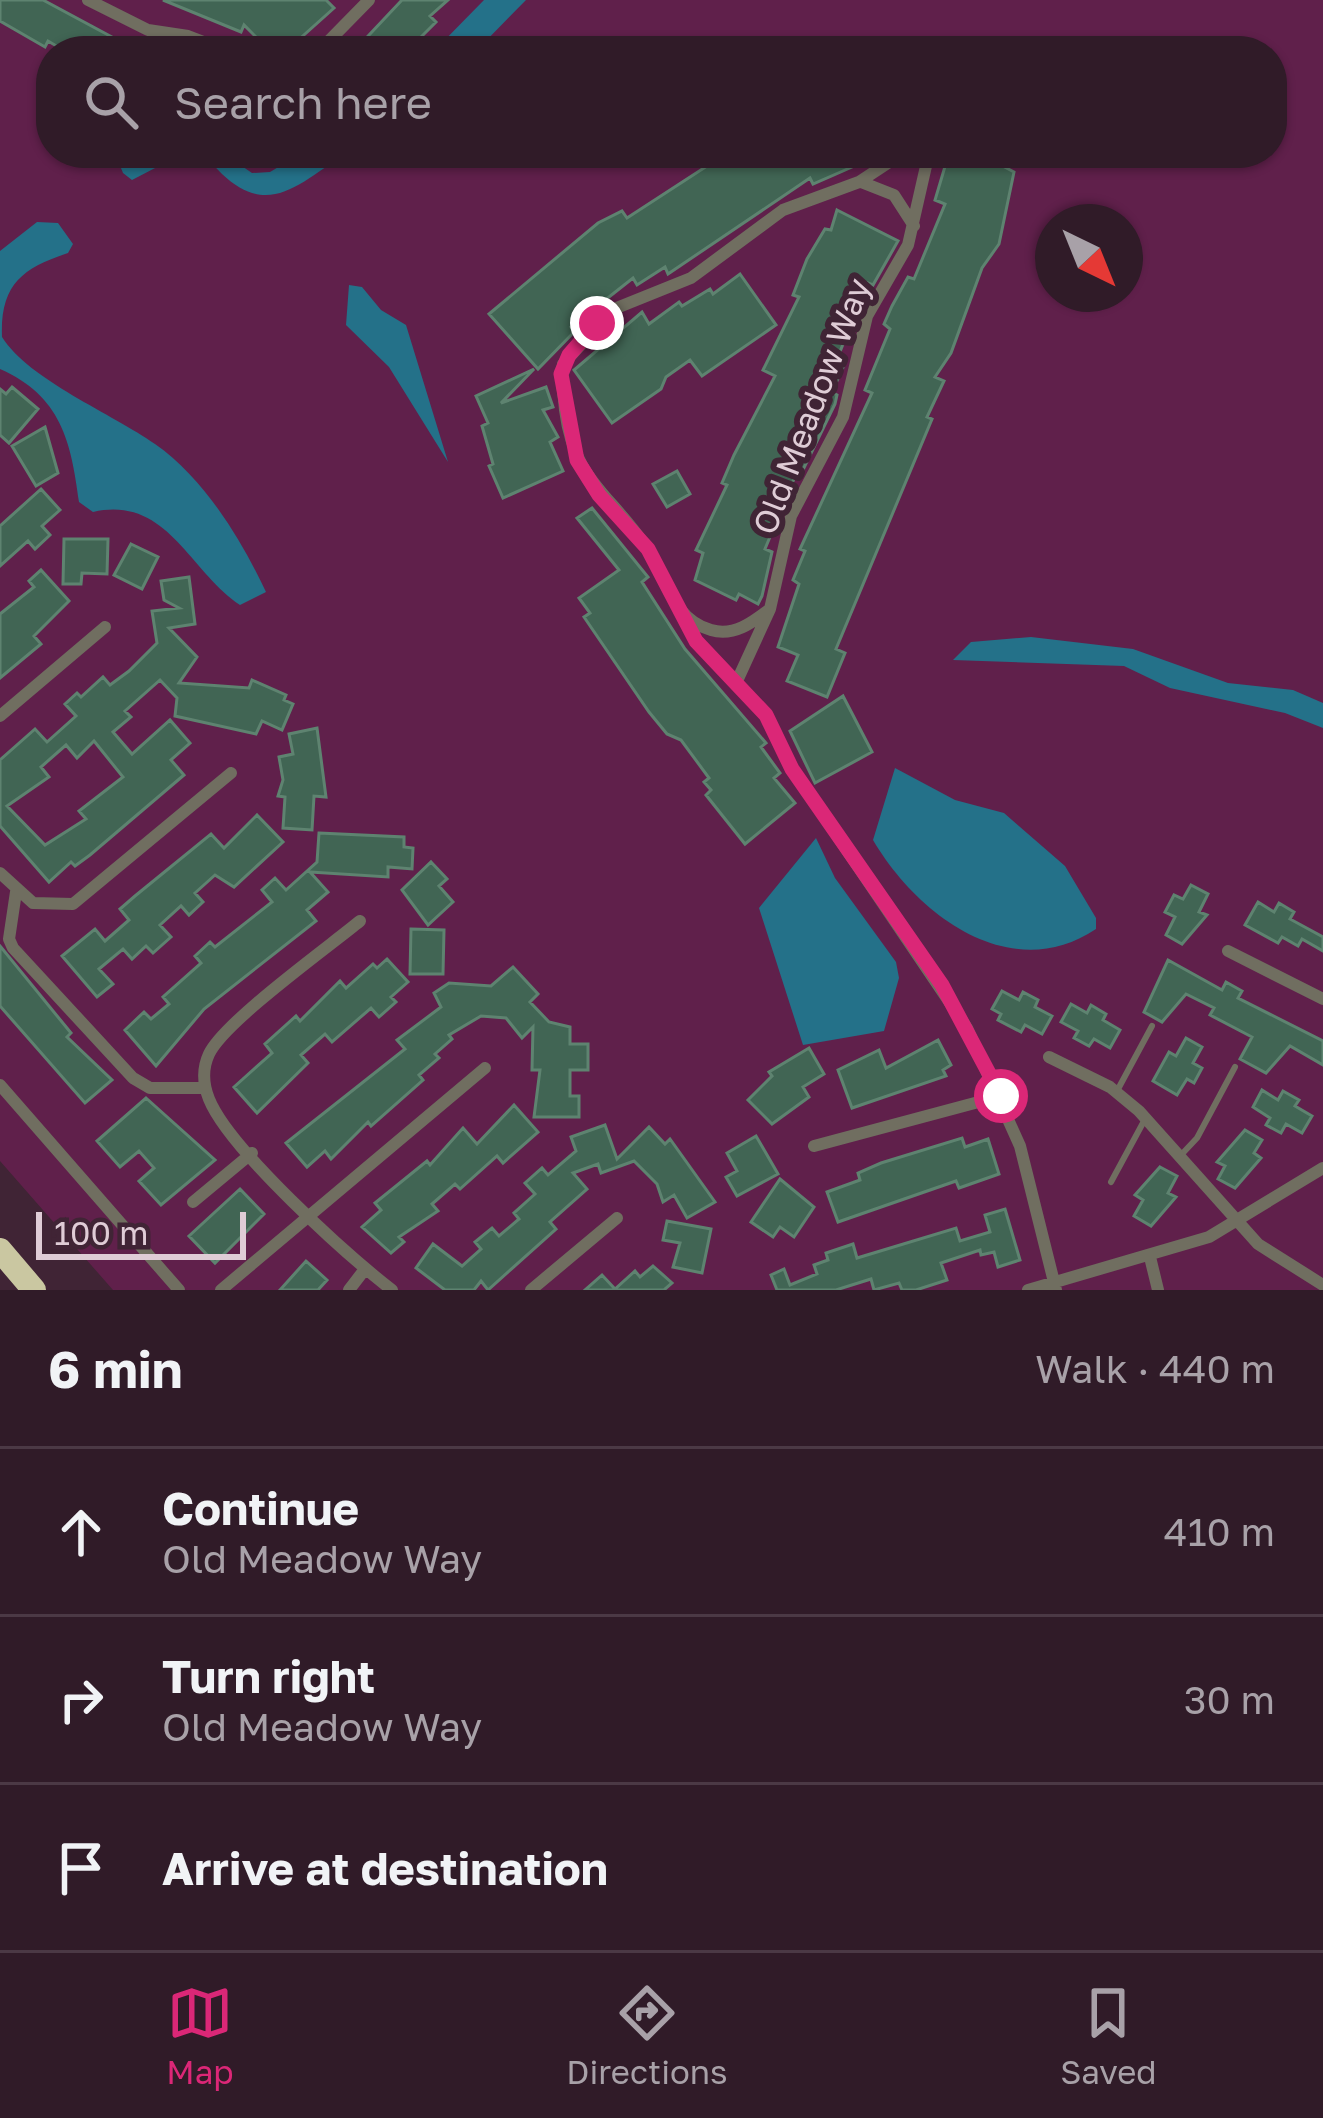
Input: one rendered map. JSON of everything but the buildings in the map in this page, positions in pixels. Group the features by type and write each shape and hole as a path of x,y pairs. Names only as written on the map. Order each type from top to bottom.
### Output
{"highway":[{"path":"0,1250 34,1290"}],"street":[{"path":"88,0 171,36"},
{"path":"347,0 348,19"},
{"path":"333,36 369,0"},
{"path":"881,168 860,182 783,210 709,268 614,309 563,364 568,436 599,495 648,549 696,641 766,715 792,769 942,985 1001,1096 1035,1194 1055,1286"},
{"name":"Old Meadow Way","path":"736,681 770,609 791,516 836,437 867,316 914,226 926,168"},
{"path":"860,182 894,195 914,226"},
{"path":"683,613 721,632 740,628 770,609"},
{"path":"0,716 105,627"},
{"path":"0,873 16,892 43,906 82,900 231,773"},
{"path":"16,892 9,939 13,948 140,1084 205,1088"},
{"path":"360,921 218,1040 208,1057 205,1088 217,1113 308,1216 392,1290"},
{"path":"1228,951 1323,999"},
{"path":"1049,1057 1117,1093 1181,1155 1271,1256 1323,1285"},
{"path":"221,1290 485,1068"},
{"path":"0,1085 179,1290"},
{"path":"814,1146 1001,1096"},
{"path":"193,1202 252,1154"},
{"path":"1028,1290 1150,1257 1241,1220 1323,1168"},
{"path":"531,1290 617,1218"},
{"path":"1150,1257 1159,1290"},
{"path":"349,1290 365,1269"}],"lane":[{"path":"1117,1093 1152,1025"},
{"path":"1181,1155 1197,1138 1235,1067"},
{"path":"1111,1182 1146,1118"}],"shaded area":[{"path":"0,0 1323,0 1323,1290 113,1290 0,1161"}],"water":[{"path":"484,0 526,0 491,36 449,36"},
{"path":"121,168 155,168 132,180"},
{"path":"216,168 245,168 252,173 324,168 299,185 269,195 239,187"},
{"path":"37,222 58,223 73,244 68,253 38,265 17,281 5,304 2,337 31,368 155,444 190,474 233,531 266,592 240,605 159,525 118,510 93,512 79,502 67,440 50,407 21,380 0,369 0,251"},
{"path":"349,285 362,287 381,310 406,325 448,462 389,367 346,325"},
{"path":"1031,637 1133,649 1228,683 1293,690 1323,703 1323,728 1285,713 1170,688 1124,666 953,660 971,642"},
{"path":"895,768 955,800 1004,813 1065,866 1096,918 1096,929 1064,945 1031,950 1000,946 940,916 914,894 873,840"},
{"path":"816,838 835,878 896,962 899,978 884,1031 803,1045 759,908"}],"route":[{"path":"597,323 569,355 561,374 568,436 586,478 648,549 696,641 766,715 792,769 942,985 1001,1096"}]}
